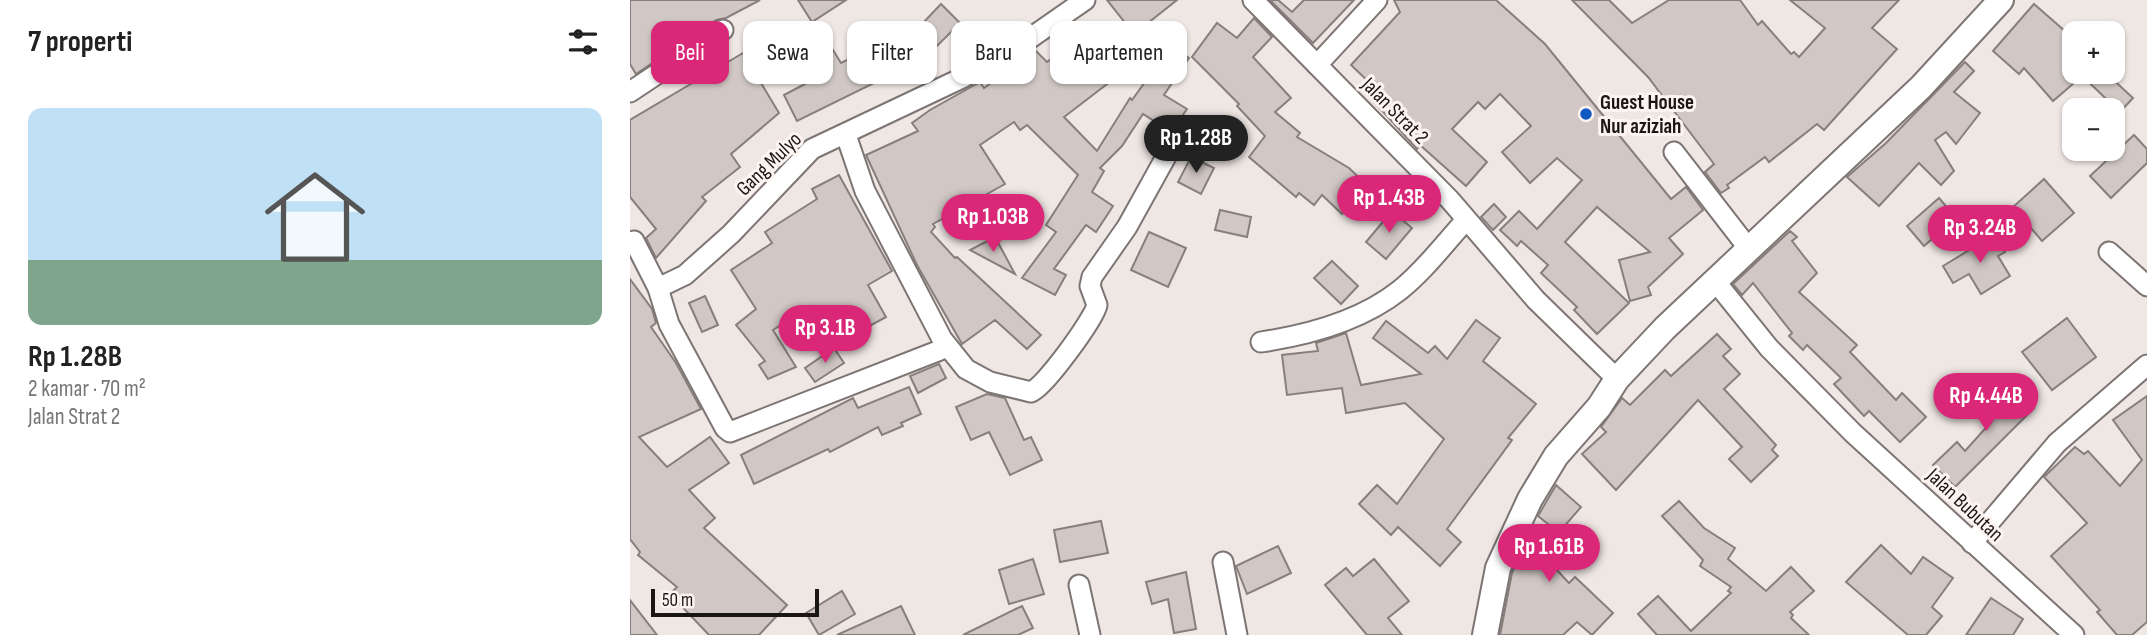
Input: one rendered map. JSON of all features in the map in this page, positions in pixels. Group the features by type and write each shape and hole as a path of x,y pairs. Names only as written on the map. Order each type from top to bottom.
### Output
{"street":[{"name":"Gang Mulyo","path":"658,288 685,275 731,233 812,149 962,78 1029,39 1084,0"},
{"name":"Jalan Strat 2","path":"1253,0 1466,219 1536,300 1617,379"},
{"path":"1317,65 1377,0"},
{"path":"1485,635 1498,568 1530,499 1556,456 1599,407 1617,379 1715,281 1921,87 2001,0"},
{"path":"630,92 651,78"},
{"path":"846,135 865,191 925,312 948,347 966,369 989,382 1031,392 1039,388 1090,324 1097,305 1090,286 1092,277 1127,227 1173,144"},
{"path":"1674,152 1749,249"},
{"path":"1261,342 1325,329 1390,297 1415,276 1466,219"},
{"path":"631,240 658,288 668,324 725,428 730,432 948,347"},
{"path":"2109,252 2147,286"},
{"name":"Jalan Bubutan","path":"1715,281 1769,348 1853,433 2063,632"},
{"path":"1972,543 2057,443 2147,365"},
{"path":"1223,562 1237,635"},
{"path":"1079,585 1090,635"}],"building":[{"path":"630,0 760,0 715,21 651,21 651,64 636,74 630,64"},
{"path":"798,0 846,0 814,21"},
{"path":"1107,0 1177,0 1150,21 1124,21"},
{"path":"1270,0 1278,0 1292,12 1304,0 1354,0 1313,43"},
{"path":"1394,0 1496,0 1545,44 1671,199 1686,187 1703,210 1669,238 1683,254 1648,287 1651,295 1630,301 1619,260 1650,252 1597,207 1565,242 1629,303 1597,334 1574,310 1577,307 1541,273 1548,265 1521,241 1517,246 1500,230 1519,211 1537,229 1582,180 1557,158 1530,183 1502,152 1531,126 1500,94 1485,109 1478,102 1452,129 1487,162 1466,186 1420,145 1417,149 1366,93 1373,86 1351,65 1400,12"},
{"path":"1572,0 1609,0 1632,23 1669,0 1740,0 1758,25 1762,21 1791,54 1794,52 1799,57 1825,28 1790,0 1899,0 1872,28 1897,49 1824,130 1817,124 1769,162 1765,157 1727,185 1729,188 1721,193 1705,172 1714,164 1648,77"},
{"path":"941,4 958,21 951,21 951,32 937,46 937,21 925,21"},
{"path":"2034,4 2062,28 2062,84 2073,84 2053,101 2024,68 2019,74 1993,51"},
{"path":"1254,18 1272,37 1253,57 1291,98 1275,112 1300,133 1297,137 1349,168 1368,186 1342,214 1322,195 1314,205 1299,193 1296,197 1249,157 1265,136 1237,106 1239,104 1192,57 1217,23 1237,38"},
{"path":"833,50 841,63 847,60 847,84 872,84 797,121 784,95 805,84 833,84"},
{"path":"1036,51 1047,62 1050,60 1050,84 1107,84 1064,117 1097,151 1130,98 1132,100 1144,84 1171,84 1164,95 1187,109 1171,132 1143,114 1122,146 1100,168 1104,171 1092,192 1113,206 1096,232 1086,225 1054,269 1066,275 1055,295 1022,278 1056,232 1046,225 1078,175 1027,125 1020,130 1014,122 980,145 1005,184 933,224 935,227 931,232 955,258 1041,335 1027,349 995,320 962,344 917,265 866,155 918,131 912,123 976,84 981,84 984,88 989,84 1036,84"},
{"path":"743,53 743,84 762,84 779,113 731,154 740,167 702,197 706,201 656,258 646,238 656,229 630,197 630,120 691,84 729,84 729,61"},
{"path":"1965,62 1974,71 1954,92 1980,113 1956,144 1946,132 1935,140 1954,171 1941,185 1919,163 1879,206 1847,177 1886,143"},
{"path":"2091,84 2118,84 2133,98 2125,107 2125,98 2105,98"},
{"path":"2134,135 2147,149 2147,163 2111,198 2090,176 2106,161 2125,161 2125,143"},
{"path":"1191,157 1214,168 1201,194 1178,182"},
{"path":"839,175 892,271 868,285 886,317 833,346 811,306 773,330 796,367 768,379 759,365 765,361 736,325 756,309 731,270 772,243 765,232 817,199 812,189"},
{"path":"2044,179 2074,213 2042,241 2013,207"},
{"path":"1939,198 1956,218 1924,246 1907,226"},
{"path":"1494,204 1506,217 1493,230 1481,217"},
{"path":"1220,210 1251,217 1247,237 1215,230"},
{"path":"1392,211 1412,228 1386,259 1366,242"},
{"path":"1790,231 1797,237 1792,241 1817,273 1799,292 1857,345 1850,352 1896,400 1902,393 1926,417 1900,442 1869,411 1864,416 1834,384 1841,378 1807,345 1803,350 1789,336 1792,333 1753,283 1742,295 1733,284"},
{"path":"1149,232 1186,248 1168,287 1131,270"},
{"path":"1994,235 2005,252 1998,256 2010,276 1981,294 1969,274 1953,283 1943,266"},
{"path":"995,237 1015,274 970,250"},
{"path":"1332,261 1358,286 1341,304 1314,278"},
{"path":"630,279 652,309 656,323 651,327 676,363 701,409 639,437 667,467 710,437 729,463 689,490 715,518 704,528 787,605 759,635 709,635 670,594 677,587 638,555 640,552 630,539"},
{"path":"705,296 718,325 702,332 689,303"},
{"path":"2067,318 2096,357 2052,390 2022,352"},
{"path":"1476,320 1500,338 1483,361 1536,404 1508,438 1512,440 1447,529 1461,542 1440,566 1398,527 1391,535 1359,504 1377,485 1397,504 1444,439 1405,403 1346,413 1342,388 1287,395 1282,355 1318,351 1316,343 1346,333 1361,385 1421,374 1373,338 1386,321 1428,353 1435,346 1447,359"},
{"path":"1717,334 1731,349 1723,356 1740,374 1724,389 1776,445 1772,450 1778,456 1751,482 1729,459 1742,447 1698,400 1616,490 1582,454 1606,432 1601,427 1622,398 1630,405 1665,370 1671,376"},
{"path":"834,348 844,363 815,382 805,368"},
{"path":"939,364 946,378 918,393 910,376"},
{"path":"2002,380 2034,408 1955,487 1933,465 1957,442 1965,451 1992,421 1978,408"},
{"path":"909,387 921,414 901,423 903,426 882,435 878,427 830,452 828,449 754,484 741,455 853,398 858,408"},
{"path":"987,394 1005,398 1024,440 1031,437 1042,460 1010,475 989,432 971,440 956,407"},
{"path":"2147,396 2147,622 2132,635 2117,635 2097,612 2100,610 2051,556 2087,523 2044,477 2075,447 2084,454 2088,451 2120,486 2142,460 2113,420"},
{"path":"1556,485 1581,507 1541,553 1569,583 1575,577 1613,613 1592,635 1577,622 1563,635 1500,635 1512,573 1525,545 1548,524 1538,516"},
{"path":"1679,501 1704,528 1735,548 1728,559 1766,591 1791,567 1814,591 1790,612 1793,615 1791,618 1809,635 1657,635 1638,614 1658,596 1691,631 1731,593 1728,591 1731,587 1700,566 1703,560 1662,516"},
{"path":"1101,521 1108,553 1060,562 1054,530"},
{"path":"1881,545 1911,574 1923,557 1953,578 1932,607 1942,616 1926,635 1908,635 1846,582"},
{"path":"1278,546 1291,573 1247,594 1236,566"},
{"path":"1033,559 1044,594 1009,604 999,570"},
{"path":"1374,559 1409,601 1388,618 1402,635 1367,635 1325,585 1346,568 1353,576"},
{"path":"1186,572 1196,629 1174,633 1168,599 1152,604 1146,582"},
{"path":"842,591 855,614 819,635 806,613"},
{"path":"1991,598 2023,619 2013,635 1966,635"},
{"path":"630,600 657,635 630,635"},
{"path":"901,606 915,635 837,635"},
{"path":"1022,606 1033,628 1018,635 963,635"}],"place":[{"name":"Guest House Nur aziziah","path":"1586,114"}]}
